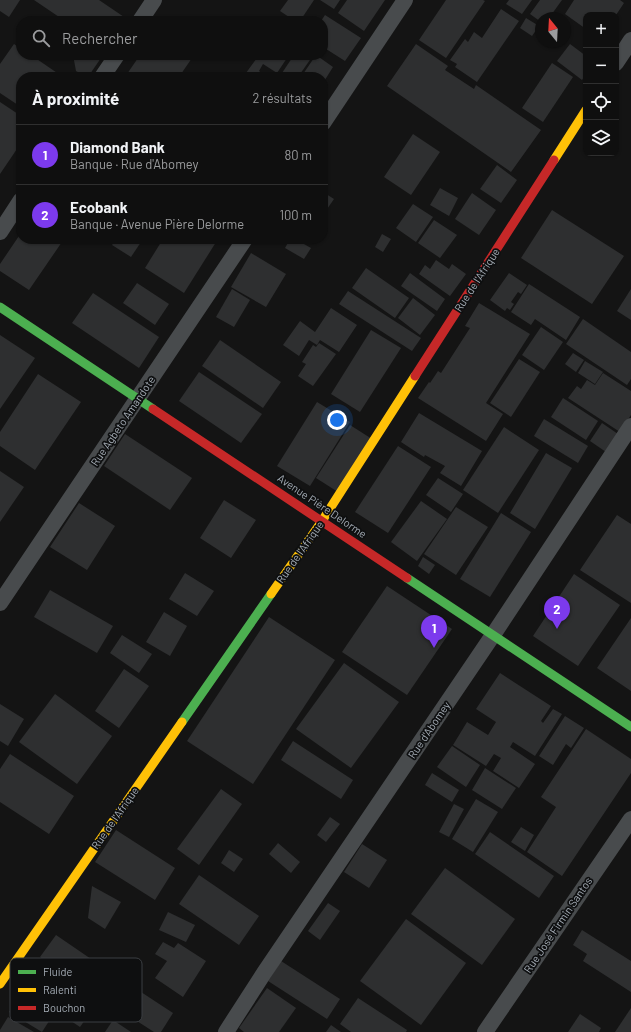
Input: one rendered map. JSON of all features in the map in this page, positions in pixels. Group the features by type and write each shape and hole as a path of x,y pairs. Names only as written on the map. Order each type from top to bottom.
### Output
{"street":[{"path":"143,16 154,0"},
{"path":"328,116 405,0"},
{"path":"619,58 631,40"},
{"path":"105,72 114,60"},
{"name":"Rue de l'Afrique","path":"18,958 322,520 583,115"},
{"path":"0,232 16,208"},
{"name":"Rue Agbeto Amandote","path":"0,603 242,244"},
{"name":"Avenue Pière Delorme","path":"0,307 631,726"},
{"name":"Rue d'Abomey","path":"226,1032 264,973 494,635 631,426"},
{"name":"Rue José Firmin Santos","path":"485,1032 631,819"},
{"name":"Rue de l'Afrique","path":"0,984 10,970"}],"building":[{"path":"0,0 20,0 9,17 0,11"},
{"path":"34,0 99,0 123,16 58,16"},
{"path":"288,0 314,0 303,16 288,16 280,11"},
{"path":"320,0 340,0 334,9"},
{"path":"347,0 385,0 364,31 338,13"},
{"path":"446,0 485,1 446,58 419,40"},
{"path":"509,0 532,0 522,14 506,4"},
{"path":"540,0 562,0 553,12 535,12 535,18 530,14"},
{"path":"574,0 620,0 624,3 618,12 583,12 583,27 571,18 571,12 566,12"},
{"path":"501,9 519,21 477,82 455,67 457,64 450,60 465,39 468,42 474,32 482,38"},
{"path":"328,17 361,38 345,61 328,50"},
{"path":"526,18 535,24 535,32 532,36 520,28"},
{"path":"14,44 16,45 16,60 38,60 56,72 16,72 16,104 0,93 0,64"},
{"path":"416,44 448,66 445,70 474,89 476,85 541,130 511,172 387,86"},
{"path":"571,45 583,54 582,80 557,61 567,48 571,48"},
{"path":"74,60 100,60 91,72 76,71"},
{"path":"137,60 191,60 182,72 128,72"},
{"path":"255,60 286,60 278,72 263,64 259,71 260,72 247,72"},
{"path":"291,60 310,60 302,72 283,72"},
{"path":"313,60 323,60 333,67 328,75 328,72 304,72"},
{"path":"552,63 573,77 543,122 522,108"},
{"path":"0,102 16,113 16,150 0,174"},
{"path":"413,134 440,152 411,195 384,177"},
{"path":"497,165 517,180 501,203 480,189"},
{"path":"440,188 458,198 449,216 430,205"},
{"path":"472,193 496,210 479,235 455,219"},
{"path":"328,195 334,199 328,208"},
{"path":"413,204 433,217 416,242 396,228"},
{"path":"552,210 624,256 592,304 521,258"},
{"path":"434,220 457,235 440,258 418,243"},
{"path":"382,234 391,239 383,252 375,247"},
{"path":"16,240 16,244 61,244 29,290 0,271 0,264"},
{"path":"113,244 140,244 131,257 112,245"},
{"path":"160,244 215,244 184,293 145,268"},
{"path":"287,244 304,244 311,248 304,259 285,248"},
{"path":"251,253 286,274 266,307 231,287"},
{"path":"436,260 449,269 452,264 466,274 450,296 419,274 425,265 430,269"},
{"path":"366,268 409,298 395,318 352,288"},
{"path":"410,273 445,299 437,311 401,286"},
{"path":"509,273 527,285 521,294 518,292 511,302 514,304 510,310 507,308 505,311 490,300"},
{"path":"137,283 169,304 155,325 123,303"},
{"path":"529,284 580,317 566,340 535,319 531,325 511,312"},
{"path":"232,289 250,300 234,327 216,317"},
{"path":"631,289 631,320 617,311"},
{"path":"348,291 421,338 412,351 339,304"},
{"path":"93,293 159,337 139,368 72,323"},
{"path":"413,298 435,315 420,335 398,318"},
{"path":"479,303 530,334 486,403 503,414 486,441 418,398 438,371 441,373 470,328 465,326"},
{"path":"331,308 357,325 339,352 320,340 317,345 309,340 299,356 283,345 300,321 315,332"},
{"path":"583,319 631,352 631,379 627,385 566,344"},
{"path":"541,327 563,342 544,370 522,355"},
{"path":"371,330 401,348 360,412 331,394"},
{"path":"0,335 35,358 0,409"},
{"path":"220,340 281,382 263,408 202,366"},
{"path":"319,343 336,354 313,386 298,376 306,364 302,362 313,345 316,347"},
{"path":"573,353 584,360 576,372 565,364"},
{"path":"519,359 540,372 511,417 490,403"},
{"path":"585,361 603,372 595,384 578,373"},
{"path":"199,372 262,414 241,443 179,401"},
{"path":"603,373 631,391 631,415 620,432 568,398 577,386 581,389 587,380 595,385"},
{"path":"38,374 81,402 35,470 0,446 0,432"},
{"path":"563,398 598,421 586,440 551,417"},
{"path":"317,402 350,422 310,486 277,466"},
{"path":"419,413 482,451 461,486 440,473 445,466 425,455 424,457 401,442"},
{"path":"544,419 588,446 578,463 534,436"},
{"path":"602,423 618,434 606,452 590,441"},
{"path":"350,425 372,439 338,492 316,478"},
{"path":"504,427 539,450 498,513 463,490"},
{"path":"125,434 192,478 170,510 104,466"},
{"path":"398,446 431,467 388,533 355,512"},
{"path":"546,453 572,468 535,529 510,513"},
{"path":"0,471 24,487 0,522"},
{"path":"438,478 463,494 451,512 426,495"},
{"path":"224,500 256,520 231,558 200,538"},
{"path":"421,501 447,519 417,561 391,542"},
{"path":"79,503 115,526 87,570 50,547"},
{"path":"456,507 488,527 456,575 424,554"},
{"path":"501,513 531,532 490,597 460,579"},
{"path":"617,515 631,524 631,603 580,570"},
{"path":"423,557 435,565 429,574 418,566"},
{"path":"185,573 214,591 197,616 169,599"},
{"path":"574,574 620,605 578,666 533,636"},
{"path":"387,586 452,629 407,695 342,652"},
{"path":"50,590 113,626 97,653 34,617"},
{"path":"164,612 187,626 170,656 146,642"},
{"path":"269,617 335,660 253,784 187,741"},
{"path":"631,618 631,691 597,668"},
{"path":"122,635 152,654 139,673 110,653"},
{"path":"344,663 399,702 351,768 296,729"},
{"path":"124,669 149,686 119,728 95,711"},
{"path":"500,673 551,706 541,721 543,723 553,709 562,714 535,756 513,742 510,747 535,764 519,788 493,771 501,758 494,754 486,766 453,745 467,722 488,735 496,722 476,709"},
{"path":"55,694 112,736 77,784 19,742"},
{"path":"0,704 24,719 8,746 0,741"},
{"path":"565,716 584,728 571,748 566,744 553,765 539,756"},
{"path":"586,729 631,759 631,773 562,876 527,852 556,807 541,797"},
{"path":"293,741 353,780 341,799 281,760"},
{"path":"452,746 480,765 466,787 437,767"},
{"path":"10,754 74,796 49,834 0,802 0,769"},
{"path":"485,768 516,788 502,809 472,790"},
{"path":"432,773 459,790 452,802 425,785"},
{"path":"221,789 242,804 199,865 177,849"},
{"path":"476,799 498,812 473,852 452,839"},
{"path":"454,804 464,809 449,837 439,832"},
{"path":"330,817 340,824 326,842 317,835"},
{"path":"521,827 534,835 525,851 511,842"},
{"path":"116,830 175,868 155,900 95,862"},
{"path":"490,832 554,876 539,898 475,854"},
{"path":"278,843 300,862 291,873 269,854"},
{"path":"362,844 387,860 369,888 344,872"},
{"path":"229,850 243,859 234,872 221,863"},
{"path":"445,868 515,919 482,965 411,914"},
{"path":"199,875 259,916 239,945 179,904"},
{"path":"92,886 121,902 105,929 88,918"},
{"path":"328,903 340,911 320,940 308,931"},
{"path":"168,912 195,925 186,942 159,930"},
{"path":"406,919 466,963 421,1025 360,981"},
{"path":"582,930 631,961 631,992 583,961 587,954 573,945"},
{"path":"56,935 90,958 41,958 40,957"},
{"path":"163,942 174,948 178,943 206,961 183,997 155,978 167,961 155,954"},
{"path":"281,961 340,999 327,1019 268,981"},
{"path":"267,988 296,1008 279,1032 244,1032 239,1028"},
{"path":"142,993 173,1013 161,1032 154,1032 138,1022 142,1022"},
{"path":"358,998 407,1030 406,1032 351,1032 340,1024"},
{"path":"631,1008 631,1032 615,1032"},
{"path":"580,1014 601,1028 599,1032 568,1032"},
{"path":"8,1017 10,1018 10,1022 17,1022 34,1032 0,1032"},
{"path":"26,1022 48,1022 42,1032"},
{"path":"72,1022 84,1022 80,1027"},
{"path":"112,1022 116,1022 131,1032 105,1032"},
{"path":"331,1025 341,1032 326,1032"}],"traffic: fast":[{"path":"0,307 153,409"},
{"path":"407,578 631,727"},
{"path":"182,722 271,594"}],"traffic: slow":[{"path":"554,160 583,115"},
{"path":"271,594 322,521 415,376"},
{"path":"18,958 182,722"},
{"path":"0,984 10,970"}],"traffic: jam":[{"path":"415,376 554,160"},
{"path":"153,409 407,578"}],"place":[{"name":"Ecobank","path":"557,629"},
{"name":"Diamond Bank","path":"434,648"}]}
